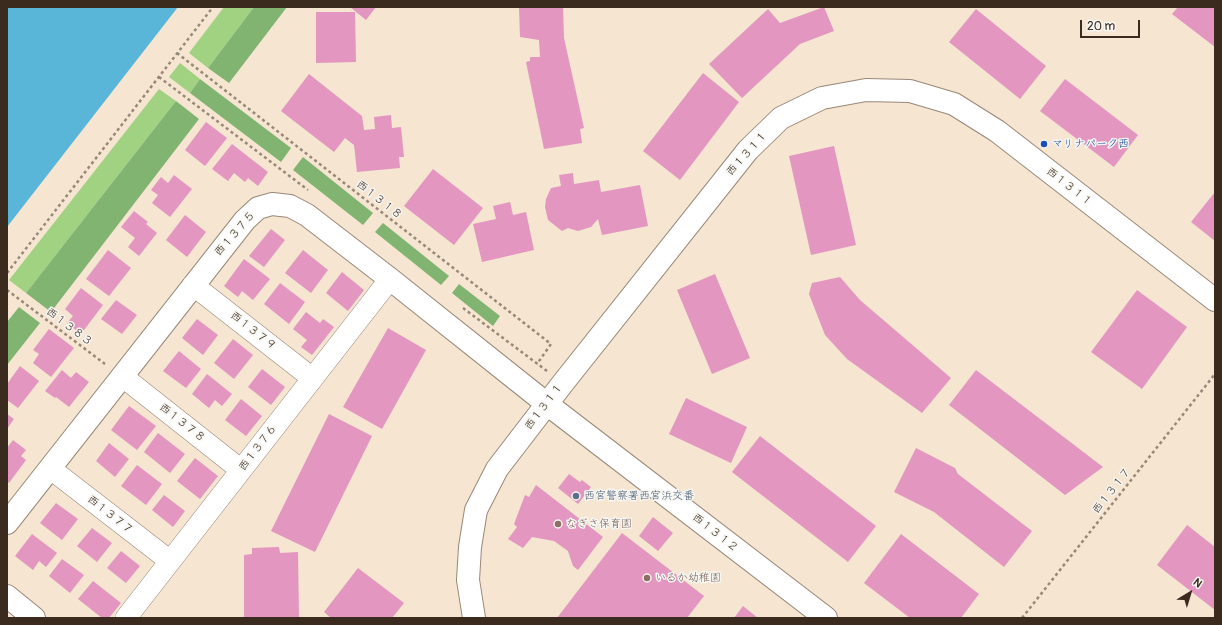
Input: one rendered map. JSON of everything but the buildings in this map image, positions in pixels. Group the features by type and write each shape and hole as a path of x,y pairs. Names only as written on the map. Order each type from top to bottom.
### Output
{"street":[{"name":"西１３１１","path":"474,618 468,580 470,547 476,510 497,469 748,150 781,118 822,98 866,90 910,91 954,104 997,131 1215,300"},
{"name":"西１３７５","path":"7,523 51,469 245,220 258,208 272,204 290,206 307,215 390,278 547,404"},
{"name":"西１３７６","path":"126,618 390,278"},
{"name":"西１３７９","path":"193,285 312,378"},
{"name":"西１３７８","path":"122,376 242,470"},
{"name":"西１３１２","path":"547,404 826,618"},
{"name":"西１３７７","path":"51,469 170,561"},
{"path":"7,596 34,618"}],"path":[{"path":"7,273 213,7"},
{"name":"西１３１８","path":"177,53 551,344 537,364"},
{"name":"西１３８３","path":"7,290 122,376"},
{"name":"西１３１７","path":"1022,618 1215,374"}],"green space":[{"path":"224,7 254,7 208,68 189,53"},
{"path":"254,7 287,7 229,83 208,68"},
{"path":"180,63 200,79 190,93 169,77"},
{"path":"200,79 291,148 281,162 190,93"},
{"path":"159,89 176,101 26,293 9,280"},
{"path":"176,101 199,119 51,312 26,293"},
{"path":"303,157 373,213 363,225 293,170"},
{"path":"383,223 449,276 441,285 375,232"},
{"path":"459,284 500,316 493,326 452,293"},
{"path":"19,307 40,323 7,365 7,322"}],"water":[{"path":"7,7 178,7 7,227"}],"place":[{"name":"マリナパーク西","path":"1044,144"},
{"name":"西宮警察署西宮浜交番","path":"576,496"},
{"name":"なぎさ保育園","path":"558,524"},
{"name":"いるか幼稚園","path":"647,578"}]}
